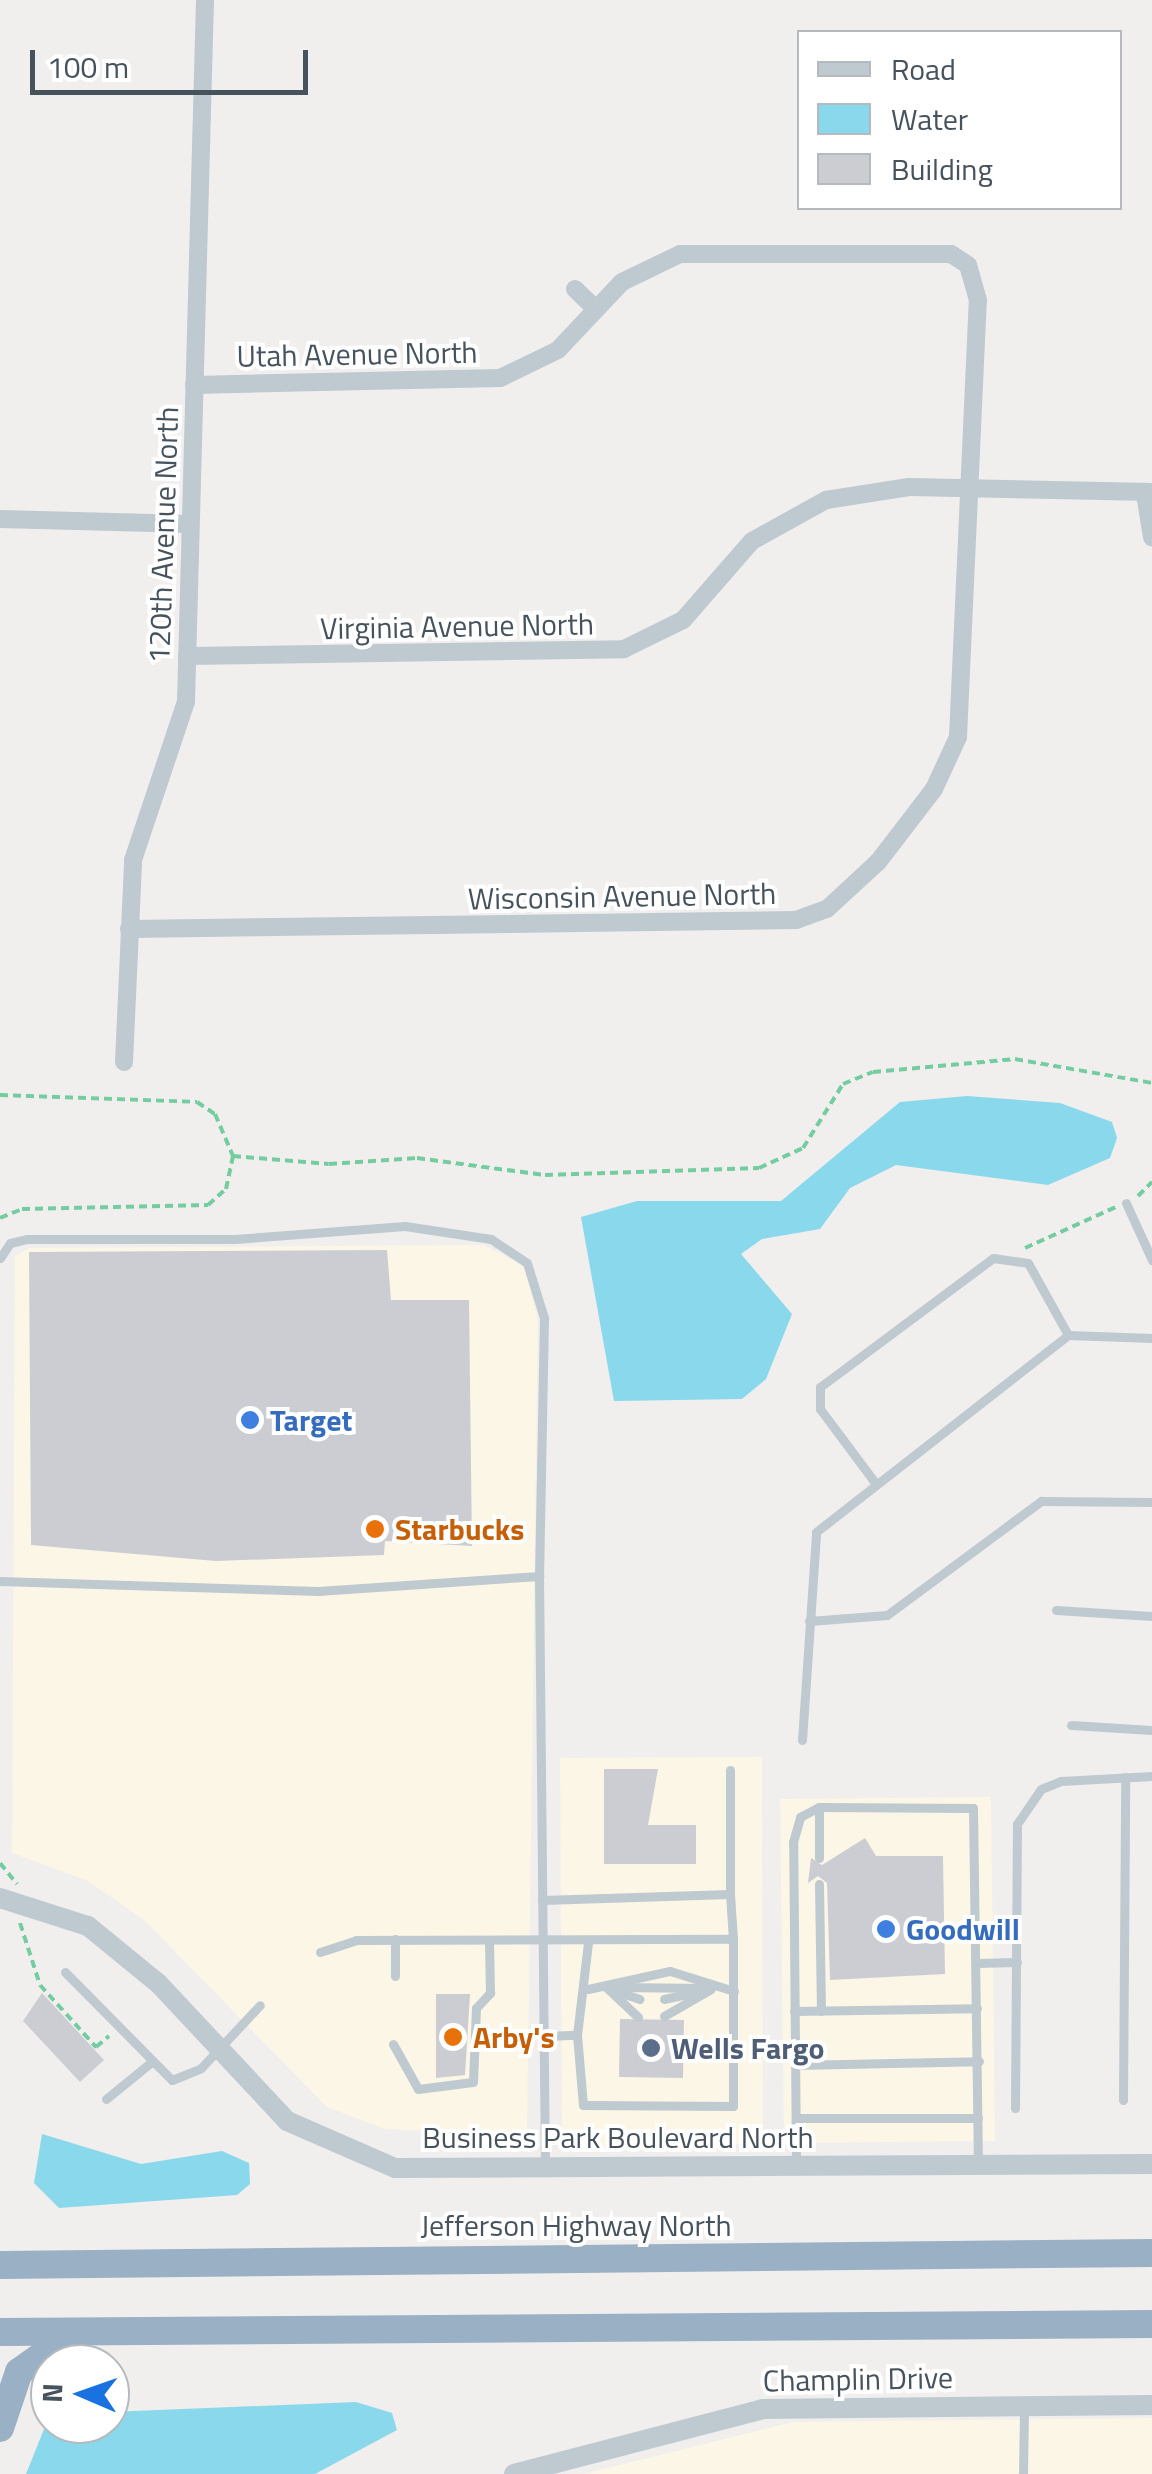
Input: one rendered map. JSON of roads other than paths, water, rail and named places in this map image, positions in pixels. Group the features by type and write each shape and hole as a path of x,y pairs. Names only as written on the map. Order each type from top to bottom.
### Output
{"highway":[{"name":"Jefferson Highway North","path":"0,2265 1152,2252"},
{"path":"0,2332 1152,2324"},
{"path":"0,2428 19,2372 76,2332"}],"street":[{"name":"120th Avenue North","path":"124,1062 133,860 183,724 205,0"},
{"name":"Utah Avenue North","path":"194,386 500,378 558,350 649,264 680,254 952,254 968,265 978,300 970,489"},
{"path":"574,289 596,310"},
{"name":"Virginia Avenue North","path":"187,656 624,649 682,620 752,541 826,500 868,488 1148,493"},
{"name":"Wisconsin Avenue North","path":"128,929 763,924 827,908 878,862 949,765 962,703 970,489"},
{"path":"1148,493 1152,537"},
{"path":"0,519 190,524"},
{"name":"Business Park Boulevard North","path":"0,1898 88,1926 287,2121 340,2150 395,2168 1152,2164"},
{"name":"Champlin Drive","path":"514,2474 763,2409 1152,2404"}],"lane":[{"path":"1126,1203 1152,1260"},
{"path":"0,1258 28,1239 235,1239 405,1226 491,1239 527,1263 544,1318 539,1576 545,2168"},
{"path":"876,1484 820,1409 820,1387 976,1266 1020,1259 1039,1276 1068,1335"},
{"path":"802,1740 816,1532 1068,1335 1152,1338"},
{"path":"808,1621 887,1615 1041,1501 1152,1502"},
{"path":"0,1581 318,1591 539,1576"},
{"path":"1056,1610 1152,1616"},
{"path":"1071,1725 1152,1730"},
{"path":"588,1942 588,1989 578,2035 586,2108 729,2108 734,1991 730,1770"},
{"path":"1016,2108 1017,1824 1028,1803 1061,1781 1152,1776"},
{"path":"1123,2100 1124,1777"},
{"path":"819,1858 820,1807"},
{"path":"796,2166 792,1842 800,1817 820,1807 973,1808 978,2166"},
{"path":"819,1884 821,2011"},
{"path":"542,1900 730,1894"},
{"path":"320,1952 336,1941 395,1939 543,1944 733,1939"},
{"path":"394,1976 395,1939"},
{"path":"393,2044 418,2089 473,2082 476,2008 490,1993 489,1942"},
{"path":"976,1962 1016,1962"},
{"path":"606,1987 634,1972 670,1971 713,1988"},
{"path":"64,1972 150,2063 184,2078 218,2050 260,2006"},
{"path":"606,1987 638,2008"},
{"path":"713,1988 664,2008 713,1988"},
{"path":"588,1989 734,1991"},
{"path":"794,2011 978,2008"},
{"path":"544,2036 578,2035"},
{"path":"795,2064 979,2061"},
{"path":"106,2099 150,2063"},
{"path":"796,2118 978,2118"},
{"path":"1023,2474 1024,2406"}],"water":[{"path":"967,1096 1060,1103 1112,1122 1117,1138 1110,1158 1048,1185 896,1165 850,1188 820,1229 762,1239 741,1254 792,1314 766,1379 742,1399 614,1401 581,1217 637,1201 781,1201 900,1102"},
{"path":"42,2134 141,2164 222,2151 249,2163 250,2184 237,2195 59,2208 34,2183"},
{"path":"356,2402 392,2413 397,2430 315,2474 26,2474 38,2444 130,2444 130,2411"}],"place":[{"name":"Target","path":"250,1420"},
{"name":"Starbucks","path":"375,1529"},
{"name":"Goodwill","path":"886,1929"},
{"name":"Arby's","path":"453,2037"},
{"name":"Wells Fargo","path":"651,2048"}]}
